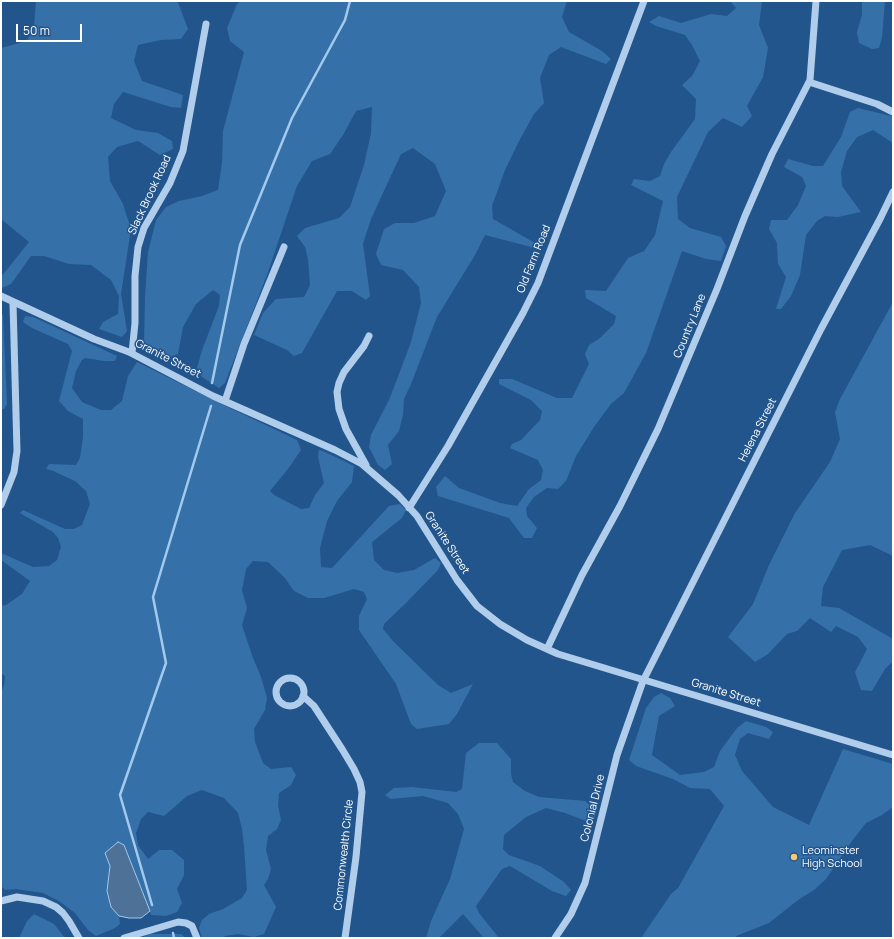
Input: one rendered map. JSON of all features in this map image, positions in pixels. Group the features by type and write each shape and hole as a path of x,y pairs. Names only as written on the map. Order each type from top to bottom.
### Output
{"street":[{"name":"Old Farm Road","path":"410,508 448,446 538,284 644,1"},
{"name":"Country Lane","path":"547,649 582,576 620,506 658,429 717,289 745,216 772,154 809,82 816,1"},
{"name":"Slack Brook Road","path":"132,353 135,323 135,276 138,247 144,228 170,183 183,151 206,24"},
{"path":"809,82 876,104 893,112"},
{"name":"Helena Street","path":"644,679 819,333 893,192"},
{"path":"225,401 244,344 284,247"},
{"name":"Granite Street","path":"1,296 13,303 94,339 132,353 225,401 335,450 362,464 398,495 417,516 438,547 457,580 477,606 500,624 526,640 558,654 893,754"},
{"path":"1,505 14,472 17,451 13,303"},
{"path":"368,469 346,429 339,409 337,392 344,372 364,346 369,336"},
{"name":"Colonial Drive","path":"555,938 571,914 585,882 617,755 644,679"},
{"name":"Commonwealth Circle","path":"303,696 311,702 317,710 342,749 354,769 360,782 362,792 356,857 345,938"},
{"path":"1,901 17,897 32,898 56,907 69,921 79,938"},
{"path":"124,938 178,922 186,923 192,926 197,938"}],"shaded area":[{"path":"36,1 177,1 188,29 181,39 161,40 138,45 134,61 142,81 183,95 181,108 171,107 123,92 114,104 111,118 136,130 158,133 172,141 173,149 160,155 138,141 117,147 108,157 110,181 123,204 131,229 121,294 127,331 122,337 99,329 103,322 118,314 119,296 111,280 91,265 69,264 44,256 31,256 11,284 2,288 1,286 1,277 29,242 1,219 1,48 27,41 34,26"},
{"path":"240,1 567,1 562,17 569,32 602,51 611,59 606,64 561,47 549,55 540,78 544,103 534,114 519,141 505,170 492,206 493,219 535,243 539,249 485,235 475,255 437,317 404,399 403,415 399,431 388,445 392,464 385,470 378,465 369,447 371,435 389,400 402,366 411,342 421,303 419,287 403,270 381,265 376,254 384,229 395,223 414,223 435,216 446,191 435,164 413,148 401,154 371,219 363,244 370,296 366,300 352,291 337,291 302,353 294,356 287,350 254,335 263,313 276,299 304,297 310,285 308,259 305,247 297,236 305,228 339,218 350,207 364,165 371,133 372,107 356,111 343,135 330,154 312,161 297,186 267,275 225,383 219,388 202,377 197,368 202,350 219,306 220,295 213,290 196,304 183,327 178,354 167,358 144,343 148,252 156,220 166,207 179,201 202,196 218,190 222,163 223,131 244,52 230,41 227,28 237,4"},
{"path":"730,1 762,1 759,25 768,48 763,77 747,106 752,116 742,127 723,118 708,132 677,197 678,219 690,228 721,237 726,246 721,261 706,259 682,251 646,353 624,393 611,404 594,427 576,456 566,481 558,489 547,488 534,497 526,508 527,516 537,528 532,538 524,538 509,518 438,496 436,487 445,476 459,488 500,503 517,506 529,489 541,480 543,470 538,460 510,448 512,444 521,440 540,420 542,411 531,400 499,384 499,379 512,379 557,398 572,398 589,364 585,354 589,345 600,338 614,324 616,316 586,298 585,290 606,291 628,258 644,251 655,235 663,201 631,185 634,179 650,181 660,176 664,164 671,152 695,119 696,99 682,85 692,76 700,61 685,35 656,26 649,22 659,16 681,23 711,14 727,16 736,8"},
{"path":"862,1 885,1 882,38 879,48 872,49 859,43 857,32 862,15"},
{"path":"858,108 891,116 893,118 893,143 873,130 857,137 847,151 841,172 842,186 861,212 838,217 825,216 817,221 806,235 800,275 791,296 781,309 776,309 786,277 778,264 777,243 769,229 771,220 787,220 798,205 806,186 802,177 784,167 788,159 813,166 823,166 841,137 850,112"},
{"path":"893,302 893,556 870,545 842,550 823,587 821,606 839,608 893,639 893,661 885,669 872,691 861,690 855,672 867,649 858,637 836,626 831,632 810,618 797,631 787,634 768,654 755,662 728,637 753,604 769,565 795,513 830,462 840,439 835,412 840,399"},
{"path":"1,314 3,315 7,404 4,409 1,409"},
{"path":"25,316 33,317 117,356 115,361 85,358 82,360 76,371 72,388 82,402 101,410 111,410 122,401 128,376 137,362 297,440 301,450 270,491 274,495 301,509 309,508 315,495 324,483 318,457 319,450 354,466 352,482 337,501 327,521 320,548 321,567 332,568 389,506 400,504 406,510 402,518 372,542 374,560 384,570 397,573 414,570 435,558 441,563 438,570 384,624 383,629 393,641 438,685 451,693 473,684 457,714 449,724 417,729 411,724 396,684 359,630 359,616 367,599 364,592 354,589 324,598 308,598 294,591 284,577 268,562 253,561 246,569 242,590 247,608 242,625 267,698 265,710 254,729 255,742 263,763 271,769 291,767 296,775 291,785 279,793 278,806 281,820 277,829 268,836 266,850 271,869 268,879 264,885 276,907 264,934 254,937 238,934 225,936 224,938 202,938 199,928 202,920 209,914 223,909 242,898 247,890 244,846 238,813 224,798 202,790 187,796 164,816 148,812 141,819 136,833 138,845 148,859 159,850 172,850 184,860 184,875 177,889 182,903 177,912 166,916 151,915 124,845 118,842 105,853 110,866 107,891 111,907 119,916 120,924 115,928 96,936 88,930 75,913 59,901 43,893 16,889 5,890 1,886 1,693 5,676 1,673 1,606 6,605 22,594 30,581 1,560 1,553 33,567 49,566 57,560 61,547 58,538 53,532 20,513 23,510 65,529 74,529 82,525 90,504 86,491 75,481 46,469 49,464 76,465 80,458 83,437 83,419 68,411 59,401 72,351 68,344 32,328 23,322"},
{"name":"Leominster High School","path":"661,693 670,698 675,706 659,716 652,755 680,775 704,772 714,767 720,751 737,728 746,721 766,727 773,732 769,739 748,733 740,739 735,755 742,771 773,807 809,825 843,749 893,764 893,807 882,815 866,823 826,879 814,890 798,900 769,923 736,936 738,938 641,938 671,894 678,888 724,806 710,789 690,788 673,779 636,766 629,760 646,708 654,697"},
{"path":"479,743 497,743 511,759 511,774 513,782 525,791 539,797 585,801 595,809 596,816 586,821 546,808 526,817 504,835 503,849 509,855 540,866 564,882 571,890 566,896 552,891 510,866 502,869 476,906 479,913 499,938 484,938 463,914 439,938 426,938 431,921 450,879 464,829 458,814 448,803 423,796 391,799 385,795 394,788 412,787 456,792 462,789 466,753"},
{"path":"118,842 124,845 150,911 141,918 119,916 111,907 107,891 110,866 105,853"},
{"path":"34,914 54,924 65,938 19,938 27,921"},
{"path":"150,934 181,934 186,938 141,938"}],"waterway":[{"path":"212,383 240,245 292,118 345,20 350,1"},
{"path":"152,905 120,795 166,663 153,597 211,406"},
{"path":"173,933 174,938"}],"place":[{"name":"Leominster High School","path":"794,857"}]}
